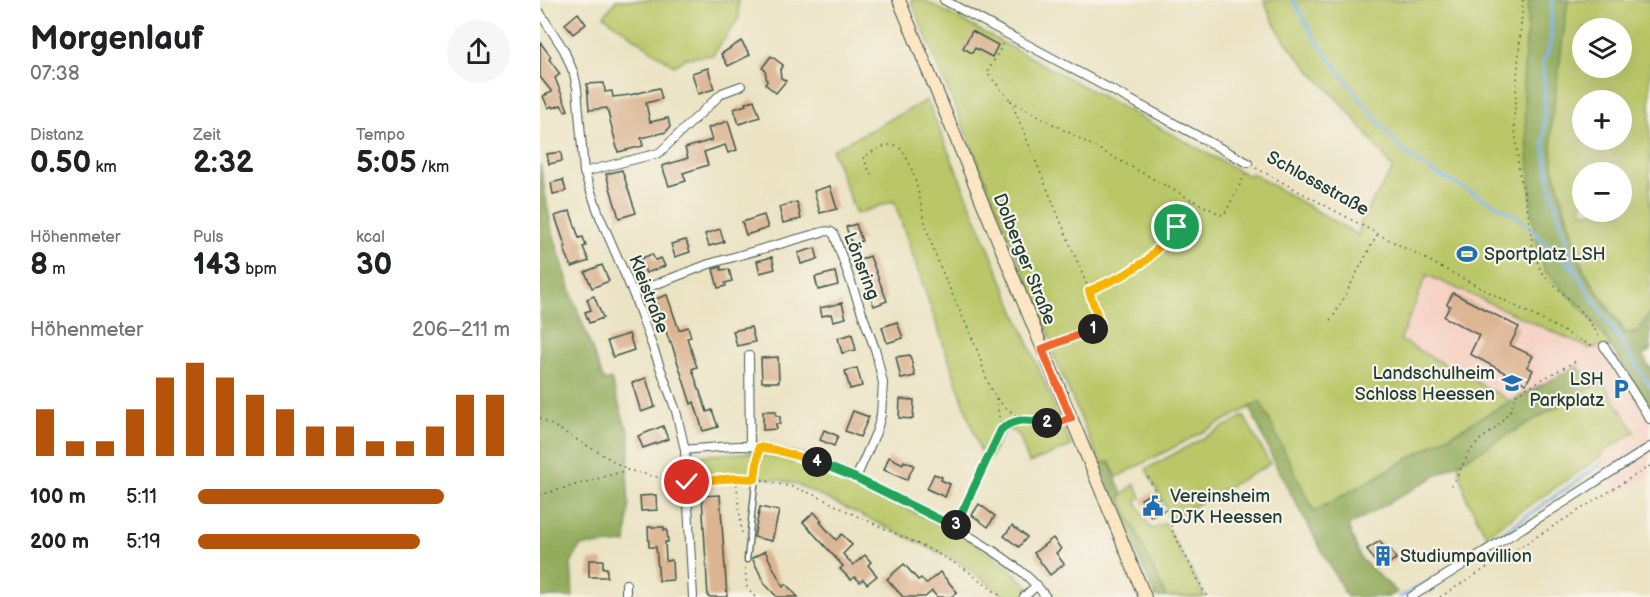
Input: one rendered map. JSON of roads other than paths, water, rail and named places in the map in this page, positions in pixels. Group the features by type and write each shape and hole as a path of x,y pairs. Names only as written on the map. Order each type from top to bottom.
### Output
{"main road":[{"name":"Dolberger Straße","path":"899,0 1146,597"}],"street":[{"name":"Schlossstraße","path":"944,0 1250,164"},
{"name":"Kleistraße","path":"540,13 564,50 574,74 584,172 600,217 633,293 676,411 685,450 693,597"},
{"path":"584,172 659,153 722,93 741,86"},
{"name":"Lönsring","path":"633,293 709,264 832,231 876,352 884,383 877,430 856,478"},
{"path":"1604,346 1650,419"},
{"path":"748,356 754,447"},
{"path":"685,450 716,447 754,447 776,450 813,461 856,478 955,527 1000,555 1037,585 1046,597"},
{"path":"1411,597 1650,447"},
{"path":"626,584 626,597"},
{"path":"1024,597 1037,585"}],"lane":[{"path":"747,560 755,479 754,447"}],"waterway":[{"path":"1293,0 1316,40 1404,152 1433,172 1517,216 1574,270"},
{"path":"1552,0 1551,40 1544,59 1543,71 1545,83 1544,148 1551,188 1575,271 1650,386"},
{"path":"1471,555 1601,464"},
{"path":"1400,597 1435,578"}],"place":[{"name":"Sportplatz LSH","path":"1467,254"},
{"name":"Landschulheim Schloss Heessen","path":"1512,383"},
{"name":"LSH Parkplatz","path":"1621,389"},
{"name":"Vereinsheim DJK Heessen","path":"1153,506"},
{"name":"Studiumpavillion","path":"1383,556"}]}
